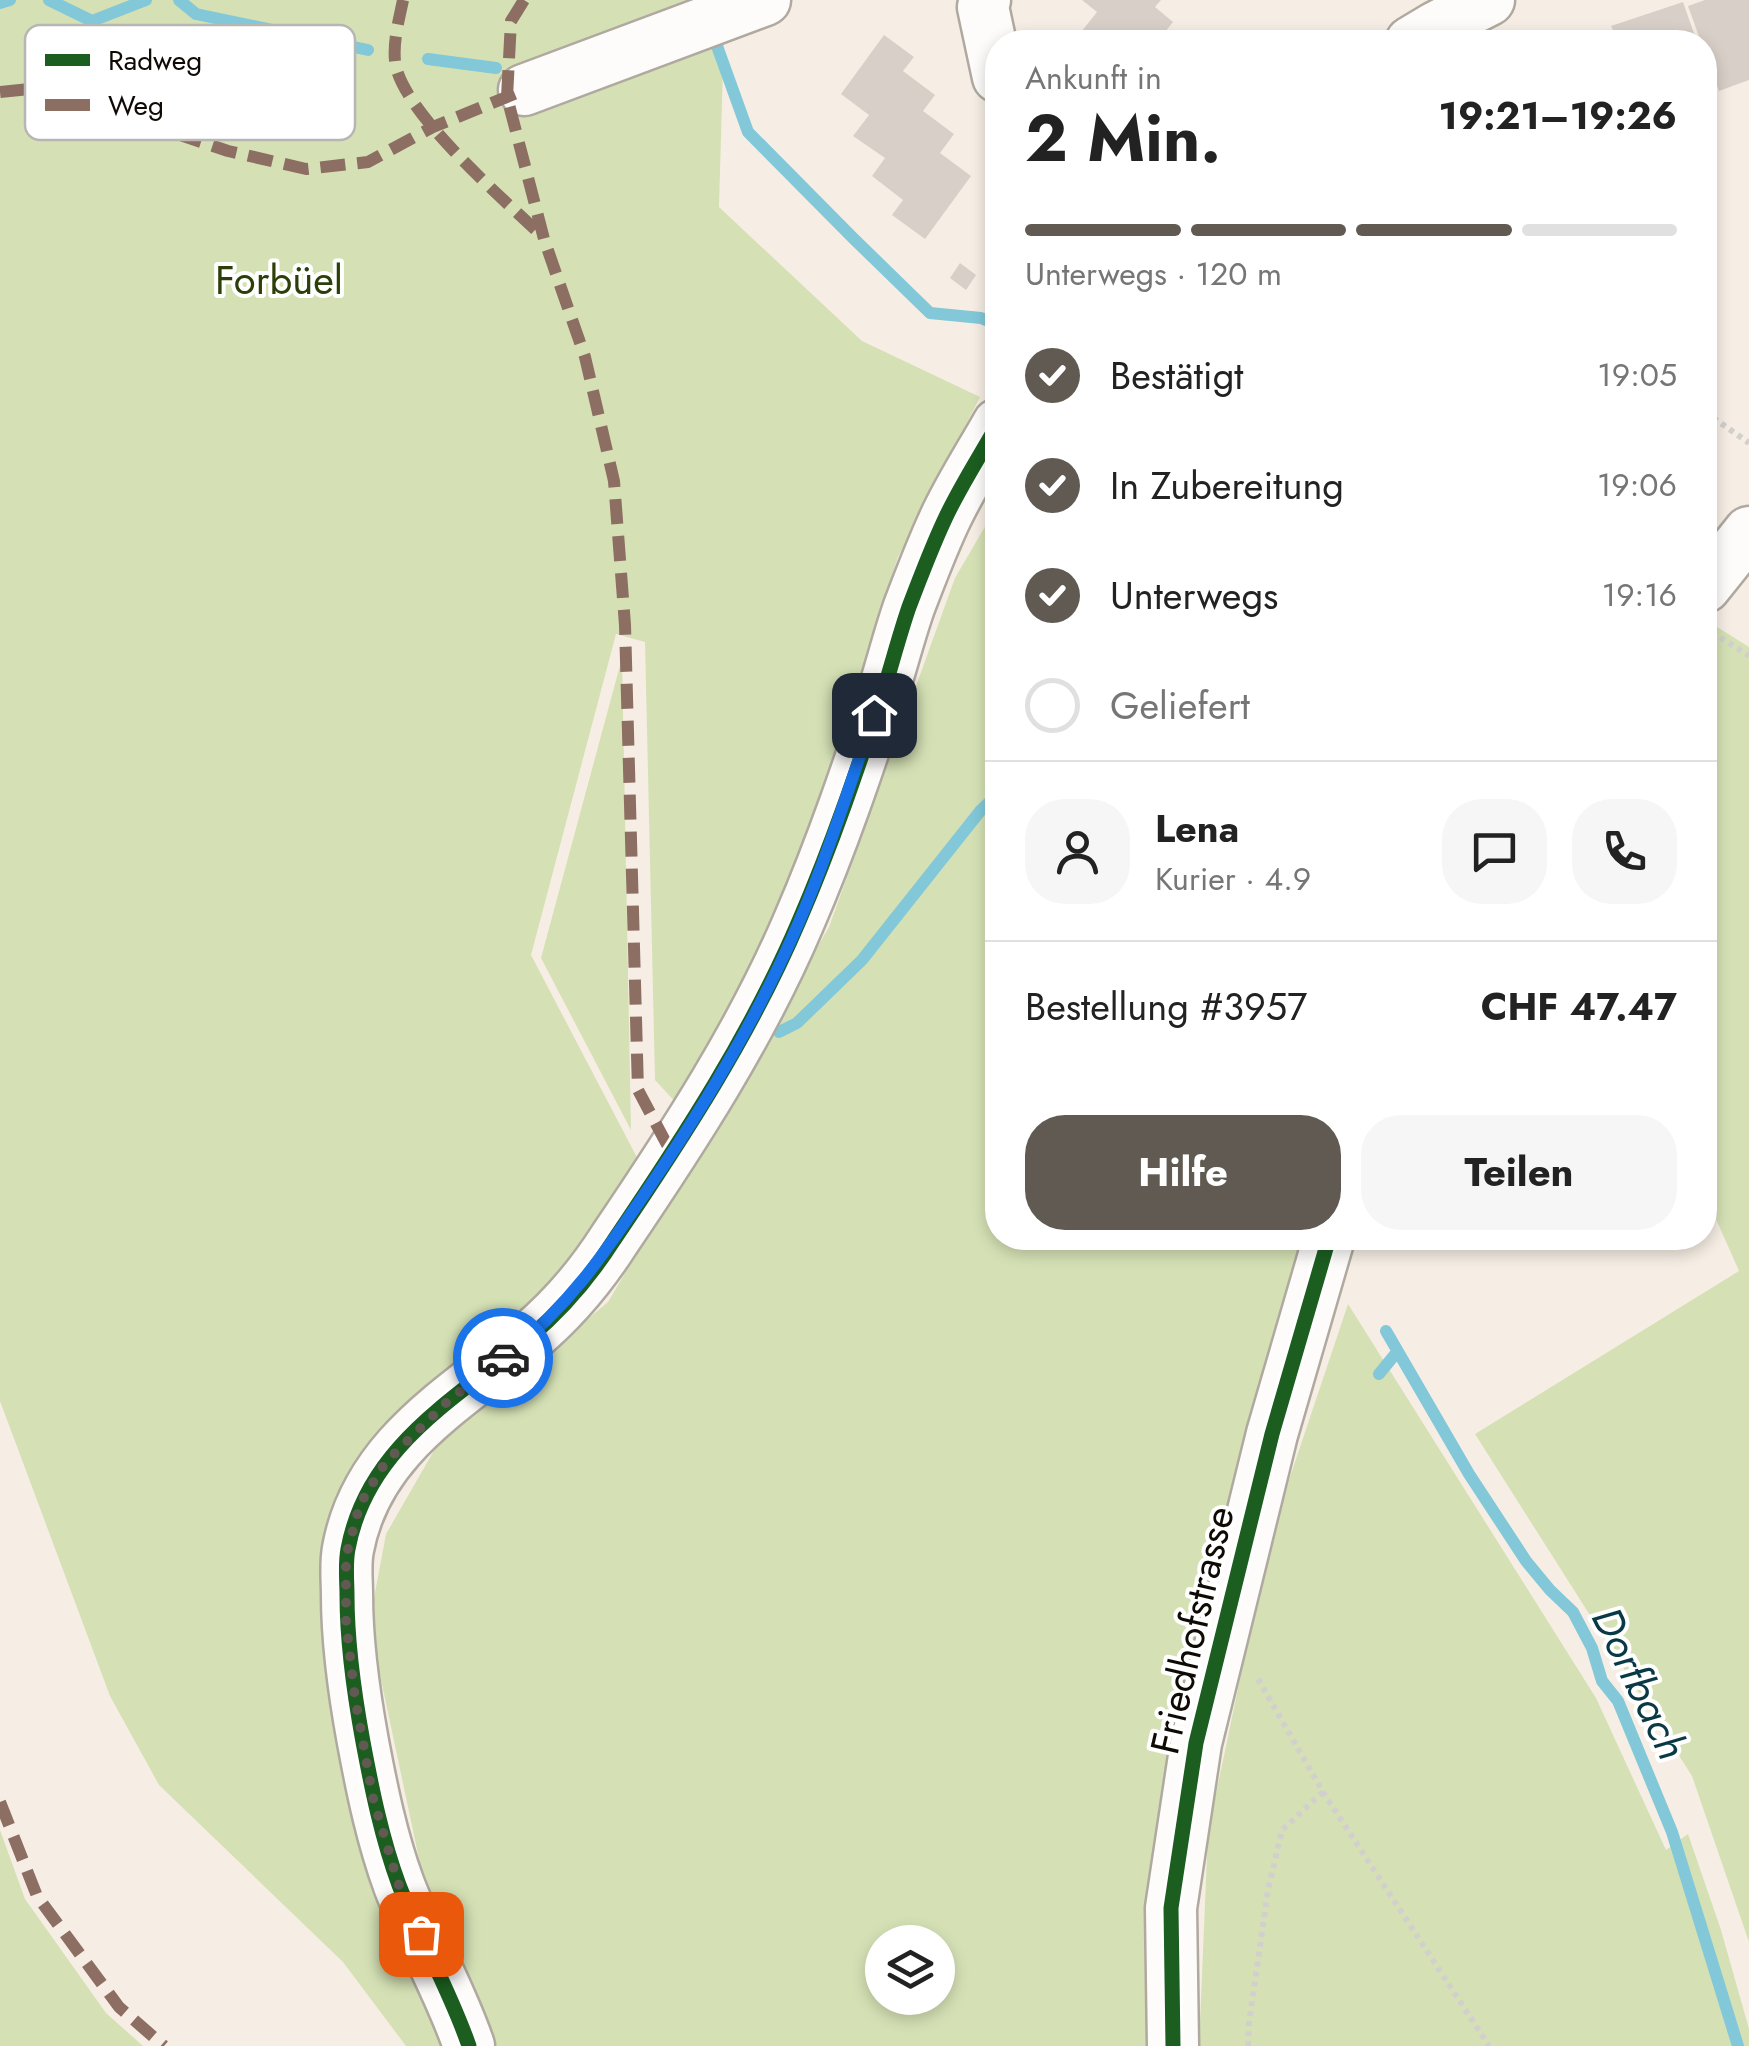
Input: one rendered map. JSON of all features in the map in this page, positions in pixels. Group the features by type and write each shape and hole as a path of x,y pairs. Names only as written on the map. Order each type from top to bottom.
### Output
{"street":[{"path":"1431,30 1489,0"},
{"path":"977,2 985,31"},
{"path":"524,90 726,15"},
{"path":"468,2046 457,2011 398,1883 373,1798 346,1622 346,1556 360,1504 385,1463 407,1440 447,1402 529,1338 581,1285 672,1154 737,1048 799,921 885,686 908,610 945,518 985,447"},
{"path":"1717,572 1749,532"},
{"name":"Friedhofstrasse","path":"1173,2046 1171,1908 1196,1743 1272,1434 1325,1250"}],"path":[{"path":"1717,420 1749,443"},
{"path":"1717,636 1749,656"},
{"path":"1220,1648 1248,1660 1322,1792 1489,2046"},
{"path":"1248,2046 1268,1890 1282,1830 1322,1792"}],"green space":[{"name":"Forbüel","path":"0,0 732,0 724,31 719,207 862,341 980,397 898,557 787,905 681,1108 655,1080 645,642 616,634 531,955 642,1167 567,1276 374,1438 323,1536 325,1640 375,1896 446,2030 450,2046 406,2046 343,1962 159,1785 110,1696 0,1401"},
{"path":"985,527 985,1250 1314,1250 1148,2046 489,2046 422,1873 376,1656 374,1598 386,1534 436,1447 608,1302 829,927 955,578"},
{"path":"1717,627 1749,647 1749,1942 1692,1776 1475,1434 1739,1271 1717,1221"},
{"path":"622,658 631,1130 541,958"},
{"path":"1348,1304 1596,1698 1666,1850 1688,1834 1721,1930 1749,2029 1749,2046 1199,2046 1208,1832 1258,1593 1290,1477"},
{"path":"0,1830 25,1899 106,2013 143,2046 0,2046"}],"building":[{"path":"1082,0 1161,0 1155,7 1173,22 1167,30 1083,30 1097,12"},
{"path":"1705,0 1749,0 1749,80 1719,91 1717,30 1697,30 1688,6"},
{"path":"1683,2 1693,30 1613,30 1611,26"},
{"path":"884,35 914,57 903,71 935,95 923,111 954,134 940,153 971,176 925,239 892,215 903,200 872,176 885,158 853,136 869,115 841,94"},
{"path":"960,263 976,275 966,290 950,278"}],"waterway":[{"path":"0,3 10,0"},
{"path":"49,0 92,21 146,0"},
{"path":"179,0 196,14 249,25"},
{"path":"714,32 748,132 930,313 985,320"},
{"path":"355,47 368,50"},
{"path":"428,59 496,68"},
{"path":"779,1032 797,1023 862,960 985,806"},
{"name":"Dorfbach","path":"1386,1331 1469,1474 1526,1561 1573,1612 1592,1648 1602,1681 1618,1701 1672,1832 1738,2046"},
{"path":"1379,1374 1397,1352"}],"marked path":[{"path":"403,0 395,61 415,105 481,179 543,237"},
{"path":"524,0 511,21 507,97 544,239 585,357 614,481 625,625 638,1090 672,1154"},
{"path":"0,92 25,89"},
{"path":"195,140 306,169 368,162 433,127 524,90"},
{"path":"0,1802 37,1896 119,2007 164,2046"}],"cycle path":[{"path":"469,2046 399,1885 370,1778 354,1687 347,1614 347,1555 358,1513 374,1481 418,1428 530,1337 575,1292 605,1253 714,1085 760,1004 799,921 845,805 909,607 950,509 985,447"},
{"path":"1173,2046 1171,1908 1196,1743 1272,1434 1326,1250"}],"way so far":[{"path":"421,1934 398,1883 373,1798 346,1622 346,1556 360,1504 385,1463 428,1418 503,1358"}],"route":[{"path":"503,1358 556,1312 607,1251 737,1048 799,921 874,715"}]}
